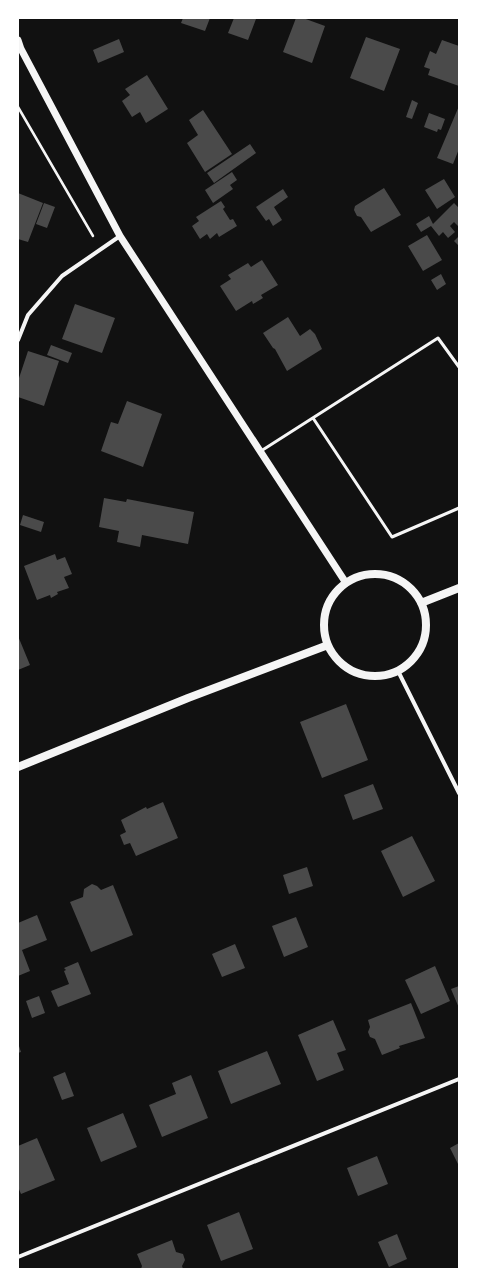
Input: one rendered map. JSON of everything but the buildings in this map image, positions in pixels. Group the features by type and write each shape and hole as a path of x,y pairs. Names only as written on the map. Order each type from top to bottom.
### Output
{"main road":[{"path":"380,574 397,579 411,589 421,603 426,618 425,634 420,649 411,661 398,671 382,676 366,675 350,670 337,659 328,645 324,628 326,610 334,595 346,583 362,575 380,574"},
{"path":"421,603 459,588"},
{"path":"18,767 188,698 328,645"}],"street":[{"path":"18,40 21,49 120,236 346,583"},
{"path":"18,340 28,315 62,276 120,236"},
{"path":"398,671 458,791"},
{"path":"18,1257 459,1078"}],"lane":[{"path":"260,451 438,338 459,367"},
{"path":"313,418 392,537 459,508"}],"path":[{"path":"18,106 101,250"}]}
